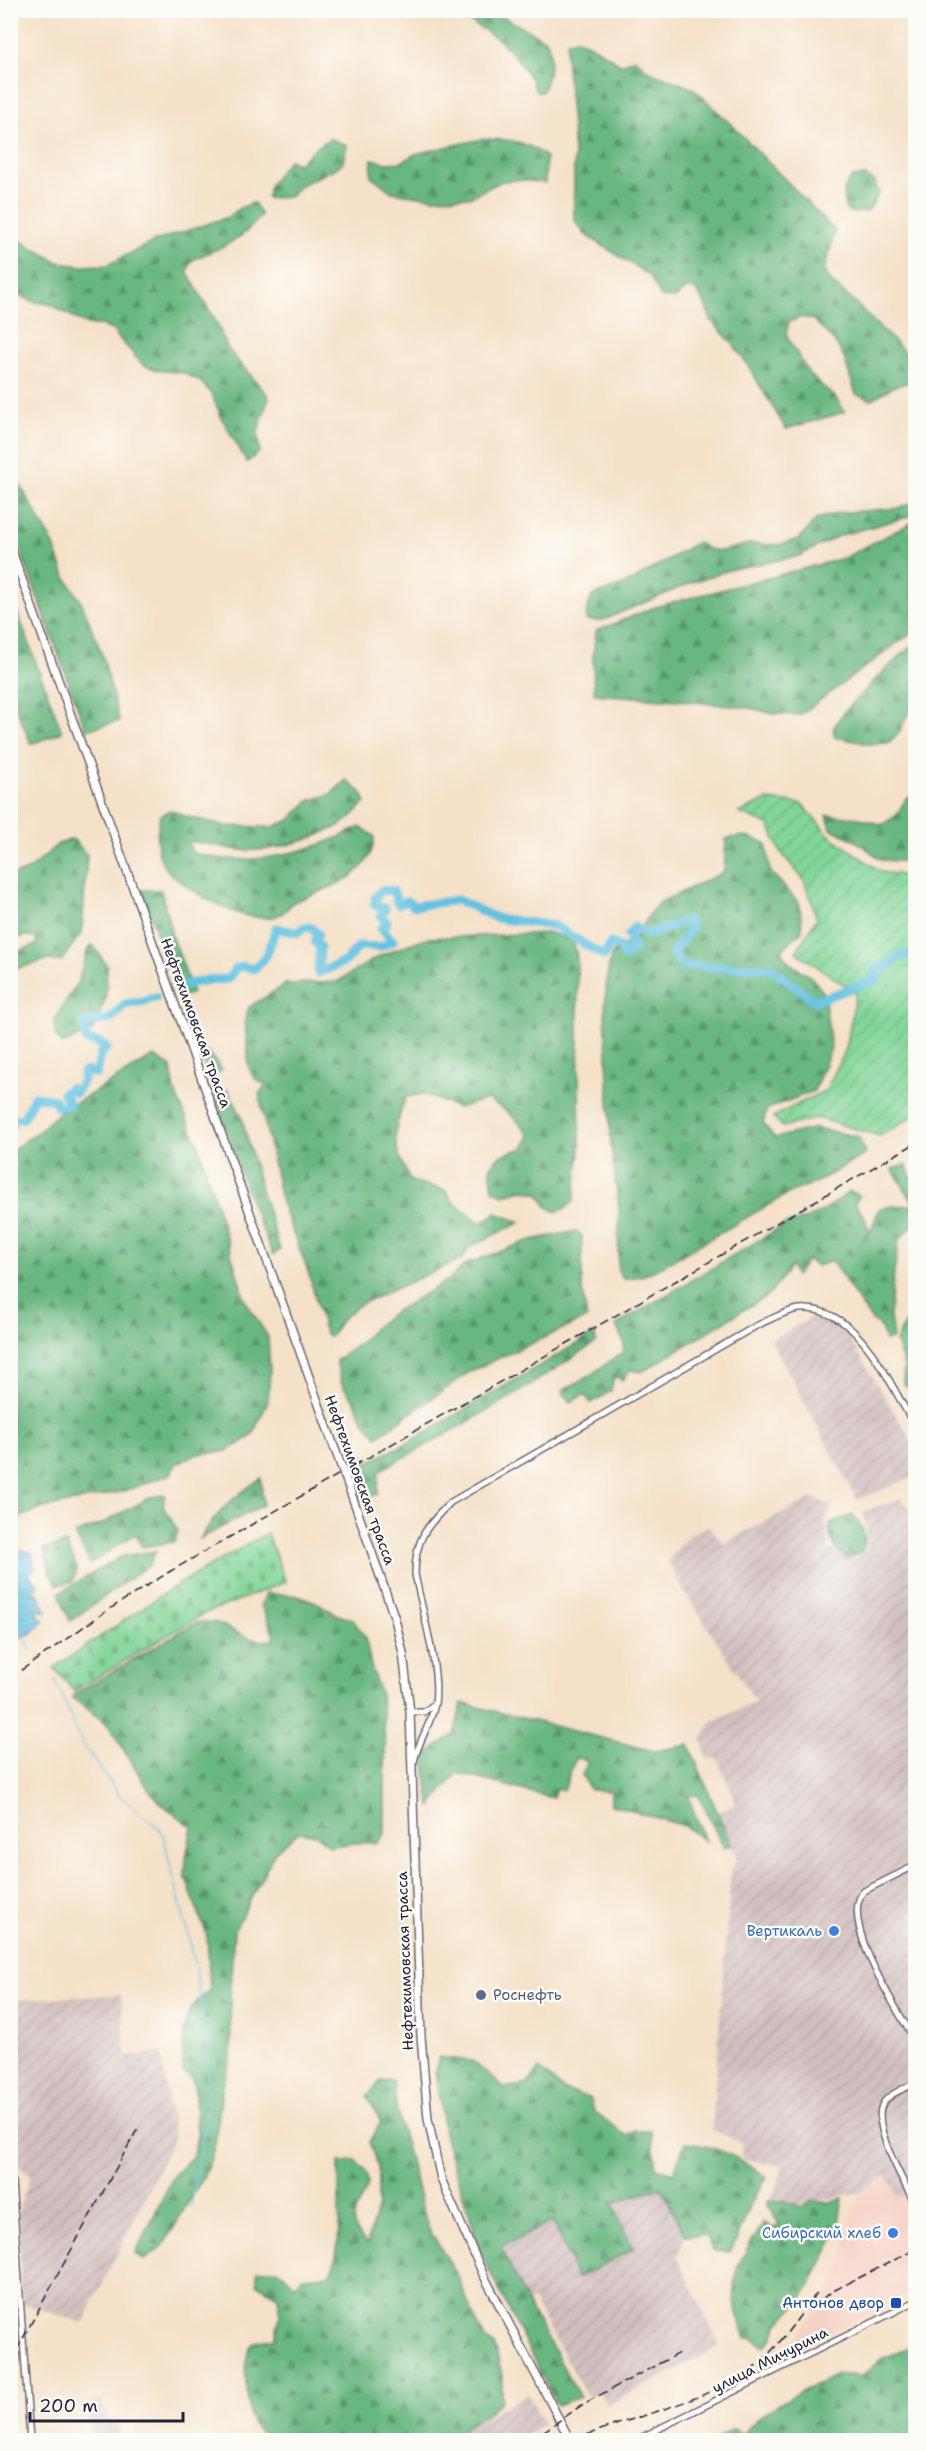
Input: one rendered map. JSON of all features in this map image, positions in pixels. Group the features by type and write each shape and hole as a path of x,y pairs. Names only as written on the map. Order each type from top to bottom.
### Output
{"main road":[{"name":"Нефтехимовская трасса","path":"10,546 395,1619 403,1653 410,1712 420,2036 423,2085 433,2146 441,2179 483,2274 570,2440"}],"street":[{"path":"413,1764 416,1751 432,1719 436,1684 415,1574 415,1557 423,1533 451,1502 756,1326 788,1311 819,1310 839,1318 858,1334 915,1428"},
{"path":"410,1712 424,1712 435,1703"},
{"path":"915,1865 864,1891 860,1895 856,1912 861,1938 915,2042"},
{"path":"915,2083 889,2097 882,2104 879,2117 886,2143 915,2206"},
{"path":"12,2180 30,2440"},
{"name":"улица Мичурина","path":"636,2440 915,2301"}],"shaded area":[{"path":"810,1318 824,1319 836,1324 847,1335 915,1446 915,1476 857,1500 771,1340"},
{"path":"811,1498 832,1505 825,1520 829,1549 854,1560 868,1548 863,1511 901,1499 915,1513 916,2191 898,2198 886,2175 858,2192 822,2200 812,2199 801,2204 771,2201 783,2166 741,2158 743,2143 712,2130 731,1870 737,1860 718,1812 737,1804 717,1758 707,1759 701,1738 712,1721 756,1702 682,1588 668,1560 690,1534 708,1526 724,1543"},
{"path":"121,1995 126,2056 161,2052 174,2138 83,2323 22,2303 18,2211 31,2175 20,2167 11,2166 10,2000"},
{"path":"886,2174 898,2198 915,2191 915,2292 786,2354 837,2280 858,2192"},
{"path":"661,2187 685,2235 677,2256 720,2346 608,2405 599,2392 587,2397 533,2300 527,2302 501,2247 553,2221 577,2278 611,2203"},
{"path":"528,2394 544,2424 520,2440 470,2440 464,2428"},
{"path":"101,2399 104,2410 114,2425 116,2424 119,2428 116,2431 123,2440 98,2440 92,2434 87,2407"}],"green space":[{"path":"453,11 492,11 546,40 551,59 542,92 536,92 530,77 510,50 494,36"},
{"path":"577,39 591,45 622,65 634,58 647,70 694,89 835,231 824,270 831,282 915,362 915,375 910,382 894,386 871,400 856,394 843,355 833,340 814,320 801,317 789,322 786,334 809,374 835,397 845,412 786,429 747,364 733,344 711,320 705,304 695,289 686,289 675,298 661,297 649,275 584,234 574,219 574,152 566,55 567,41"},
{"path":"330,139 347,145 343,162 336,168 301,185 289,197 267,198 270,184 289,160 298,164 316,147"},
{"path":"482,139 516,142 539,151 546,157 545,183 523,180 502,181 470,197 433,198 392,192 371,176 372,159 387,163 402,162 415,154"},
{"path":"866,176 875,183 879,193 868,211 853,213 846,210 844,196 846,185 852,177"},
{"path":"254,203 261,215 254,224 230,243 192,260 187,272 217,323 228,349 269,397 258,431 260,452 247,462 222,419 211,393 200,381 184,373 157,370 143,365 112,330 100,325 87,325 50,304 34,302 18,295 11,284 10,235 58,262 80,266 107,265 155,241 228,217 240,208"},
{"path":"11,469 53,543 65,576 82,603 104,660 119,721 86,730 11,524"},
{"path":"915,502 911,516 838,536 799,556 733,569 693,582 601,621 586,620 587,608 592,596 628,583 698,542 707,549 722,551 749,544 779,545 799,539 817,519 838,513 898,508"},
{"path":"915,521 915,630 800,715 775,714 750,708 677,700 594,694 593,655 596,631 655,607 844,558"},
{"path":"11,595 62,732 31,744 16,708 11,680"},
{"path":"915,644 915,699 899,733 888,743 869,744 834,737 834,727 838,720 858,697"},
{"path":"346,780 361,792 366,802 345,822 319,835 292,844 251,850 188,842 192,852 212,857 255,859 300,851 360,827 374,836 372,850 366,862 356,872 332,887 292,903 282,913 268,917 253,917 237,913 192,890 163,865 158,845 158,828 160,816 170,810 226,826 272,827 288,821 309,801 331,794"},
{"path":"915,795 915,862 882,860 853,839 831,829 827,815 859,818 882,825 896,816 906,799"},
{"path":"767,800 802,804 829,835 881,872 915,877 915,1115 880,1136 817,1118 783,1127 773,1117 826,1090 846,1049 856,993 796,952 817,918 804,880 780,851 769,825 739,813"},
{"path":"743,836 766,843 770,871 800,904 802,931 781,951 789,963 811,977 824,993 831,1048 814,1091 767,1109 763,1123 775,1138 815,1128 859,1137 866,1154 815,1183 791,1192 659,1268 645,1275 624,1279 618,1271 619,1210 611,1145 605,1014 609,964 615,950 636,936 657,905 724,872 726,839"},
{"path":"73,839 87,855 82,932 61,961 47,960 11,970 11,954 36,945 36,937 25,936 11,940 11,876 30,869 58,844"},
{"path":"142,890 161,890 172,935 193,993 179,997"},
{"path":"550,933 573,940 577,957 580,1152 574,1201 566,1208 556,1212 547,1207 539,1194 523,1190 503,1195 493,1190 490,1168 499,1156 523,1148 530,1136 500,1106 487,1099 458,1108 424,1094 406,1097 398,1121 396,1140 400,1158 411,1181 445,1190 453,1202 481,1223 496,1213 521,1222 469,1247 462,1259 359,1305 343,1318 330,1337 325,1333 308,1271 282,1205 259,1094 266,1085 254,1078 249,1068 245,1018 249,1007 286,984 337,982 379,956 425,938"},
{"path":"93,945 107,966 106,998 92,1031 62,1044 55,1036 54,1020 78,982 88,949"},
{"path":"196,1041 222,1070 215,1075 220,1090 228,1090 241,1115 280,1250 273,1255 251,1203"},
{"path":"154,1056 171,1067 175,1092 198,1144 245,1300 268,1337 270,1371 268,1401 252,1436 228,1451 198,1454 177,1463 171,1474 125,1491 44,1508 22,1516 11,1530 11,1151 59,1113"},
{"path":"906,1165 911,1177 915,1178 915,1205 892,1169"},
{"path":"849,1191 860,1196 855,1203 864,1216 870,1233 879,1209 913,1205 915,1211 915,1224 899,1239 890,1317 893,1338 885,1341 880,1325 872,1321 832,1261 817,1266 807,1260 796,1276 791,1266 770,1294 642,1372 630,1370 622,1380 614,1376 611,1391 591,1403 584,1394 570,1403 562,1391 592,1374 623,1352 624,1344 616,1325 786,1224 803,1220 820,1212"},
{"path":"576,1231 582,1236 582,1289 587,1318 471,1371 377,1437 363,1420 354,1400 342,1385 336,1360 361,1342 391,1314 448,1280 466,1264 531,1240"},
{"path":"915,1317 915,1391 911,1391 903,1383 904,1365 896,1342 907,1318"},
{"path":"595,1333 596,1342 544,1377 379,1471 378,1494 360,1499 352,1472 362,1470 366,1463 411,1441"},
{"path":"261,1478 263,1505 200,1539 227,1505"},
{"path":"165,1495 163,1506 178,1531 174,1542 142,1547 135,1534 90,1564 75,1534 102,1524 150,1497"},
{"path":"852,1515 864,1532 865,1543 860,1552 846,1559 833,1542 830,1528 831,1523"},
{"path":"267,1533 286,1582 205,1613 74,1691 54,1668 169,1590"},
{"path":"66,1543 77,1568 73,1581 57,1585 51,1575 44,1549"},
{"path":"156,1551 149,1565 70,1621 59,1593 122,1556"},
{"path":"266,1593 301,1596 318,1603 335,1614 353,1620 365,1637 372,1670 381,1696 385,1742 385,1834 376,1844 329,1846 317,1835 299,1832 275,1852 234,1931 230,1989 231,2059 223,2085 214,2149 206,2172 163,2246 144,2260 135,2254 174,2175 193,2156 197,2136 195,2090 192,2078 183,2071 183,2037 189,2013 210,1990 207,1935 185,1877 192,1827 163,1805 149,1790 108,1725 73,1698 75,1694 197,1622 216,1623 257,1640 273,1640 274,1635 261,1605"},
{"path":"462,1703 654,1751 689,1745 731,1845 724,1848 698,1795 688,1796 705,1841 685,1826 611,1805 611,1791 590,1790 582,1775 588,1762 576,1757 564,1790 556,1788 553,1798 457,1773 430,1807 424,1755 454,1734"},
{"path":"439,2057 472,2061 504,2088 528,2084 539,2069 564,2090 589,2098 594,2111 627,2136 635,2131 651,2131 656,2168 673,2173 685,2143 709,2147 729,2154 767,2178 750,2205 730,2252 712,2251 707,2235 685,2235 661,2187 612,2203 633,2249 577,2278 553,2221 501,2247 527,2302 580,2397 557,2406 482,2256 445,2138 435,2071"},
{"path":"393,2080 397,2112 428,2228 458,2276 485,2339 495,2346 502,2376 502,2400 487,2413 463,2428 465,2440 282,2440 277,2436 265,2435 252,2425 246,2381 247,2356 250,2347 256,2342 275,2338 280,2316 278,2296 257,2284 257,2271 271,2269 279,2271 296,2285 302,2277 329,2275 337,2251 339,2162 356,2161 364,2170 367,2178 367,2186 354,2216 354,2225 367,2244 378,2205 378,2166 369,2142 381,2122 367,2096 381,2081"},
{"path":"843,2198 837,2234 802,2299 778,2324 773,2338 764,2347 752,2338 746,2338 736,2306 734,2290 736,2273 748,2247 764,2222 774,2229 779,2223 767,2205 767,2201 792,2203 801,2207 812,2200 827,2203"},
{"path":"915,2337 915,2440 714,2440 734,2429 741,2435 771,2409 836,2374 862,2376 881,2359 907,2349"}],"water":[{"path":"22,1550 32,1553 35,1569 28,1574 38,1584 32,1595 38,1593 47,1612 36,1609 39,1618 44,1620 32,1633 22,1637 11,1625 10,1553"}],"waterway":[{"path":"184,985 229,979 235,969 243,966 253,969 265,957 276,928 298,933 303,928 310,927 318,934 315,942 320,947 318,973 346,961 359,946 380,947 393,941 381,929 387,922 381,916 385,909 375,905 375,898 382,890 393,891 398,904 407,901 414,906 458,900 496,918 555,926 604,956 611,943 621,948 624,957 634,949 628,935 635,927 648,935 688,920 691,928 673,953 683,966 771,968 815,1001 878,979 874,971 880,966 887,968 899,956 916,953"},
{"path":"10,1129 14,1119 24,1118 34,1096 55,1100 58,1107 70,1105 63,1093 70,1088 76,1093 83,1080 83,1073 86,1071 96,1074 101,1052 107,1048 100,1043 86,1040 85,1023 110,1019 125,1004 156,997"},
{"path":"24,1636 31,1650"},
{"path":"55,1680 83,1745 121,1797 162,1831 194,1958 208,2050 206,2119 191,2206"}],"railway":[{"path":"10,1678 108,1610 169,1572 916,1143"},
{"path":"10,2362 138,2128"},
{"path":"812,2306 833,2291 916,2249"},
{"path":"574,2440 688,2401 731,2382 770,2353 819,2290"},
{"path":"531,2440 585,2403 679,2353"}],"place":[{"name":"Вертикаль","path":"834,1931"},
{"name":"Роснефть","path":"481,1995"},
{"name":"Сибирский хлеб","path":"893,2233"},
{"name":"Антонов двор","path":"896,2303"}]}
